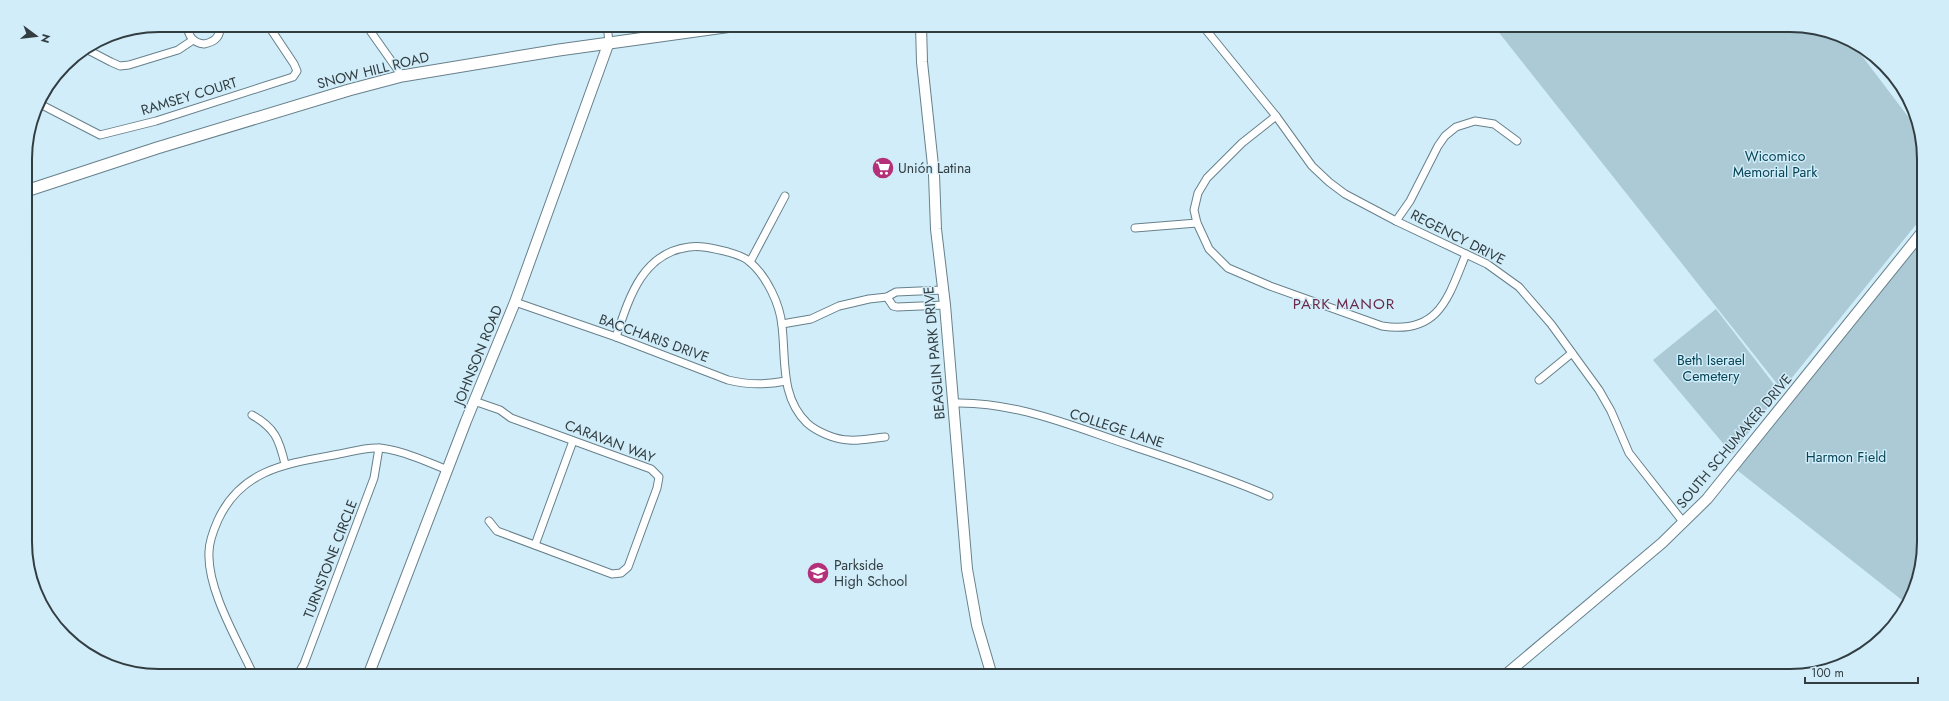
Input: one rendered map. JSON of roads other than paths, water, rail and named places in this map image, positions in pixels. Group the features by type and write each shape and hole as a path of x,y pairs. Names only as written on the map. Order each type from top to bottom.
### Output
{"main road":[{"name":"SNOW HILL ROAD","path":"32,189 158,148 349,90 402,76 466,64 608,42 685,32"}],"street":[{"path":"189,32 192,40 199,43 210,43 219,35 219,32"},
{"name":"RAMSEY COURT","path":"44,106 100,135 156,121 293,77 297,71 294,64 273,32"},
{"path":"371,32 402,76"},
{"path":"607,32 608,42"},
{"name":"BEAGLIN PARK DRIVE","path":"921,32 922,62 945,305 967,569 977,625 990,669"},
{"name":"REGENCY DRIVE","path":"1208,32 1276,116 1312,166 1329,182 1345,194 1396,221 1487,264 1519,287 1572,353 1599,390 1611,411 1629,453 1684,523"},
{"path":"91,52 120,66 129,65 178,50 192,40"},
{"name":"JOHNSON ROAD","path":"371,669 474,401 515,302 608,42"},
{"path":"1276,116 1242,143 1207,178 1198,193 1194,210 1197,223 1209,249 1228,268 1270,286 1382,326 1398,328 1415,325 1435,315 1449,296 1466,254"},
{"path":"1396,221 1410,201 1438,146 1445,136 1456,127 1475,121 1494,124 1517,141"},
{"path":"750,262 785,196"},
{"path":"1135,228 1197,223"},
{"name":"SOUTH SCHUMAKER DRIVE","path":"1512,669 1684,523 1708,499 1917,238"},
{"path":"616,337 628,304 644,272 653,263 669,252 692,247 713,248 733,254 750,262 761,274 773,295 782,324 788,392 799,412 808,423 824,433 848,440 885,437"},
{"path":"782,324 815,318 853,302 887,297 896,292 943,290"},
{"path":"887,297 893,306 897,307 945,305"},
{"name":"BACCHARIS DRIVE","path":"515,302 616,337 728,380 743,384 786,381"},
{"path":"1539,380 1572,353"},
{"name":"CARAVAN WAY","path":"474,401 500,410 511,418 651,469 659,477 657,488 628,567 621,573 612,574 497,531 489,521"},
{"name":"COLLEGE LANE","path":"953,403 976,402 1031,413 1188,464 1269,496"},
{"path":"252,414 265,422 280,442 285,464"},
{"path":"535,545 573,441"},
{"path":"251,669 215,591 209,570 208,550 214,529 221,513 234,495 251,480 285,464 379,448 396,452 448,470"},
{"name":"TURNSTONE CIRCLE","path":"301,669 374,478 379,448"}],"place":[{"name":"Unión Latina","path":"883,168"},
{"name":"Parkside High School","path":"818,573"}],"district":[{"name":"PARK MANOR","path":"1344,304"}],"park label":[{"name":"Wicomico Memorial Park","path":"1775,164"},
{"name":"Beth Iserael Cemetery","path":"1711,368"},
{"name":"Harmon Field","path":"1846,457"}]}
